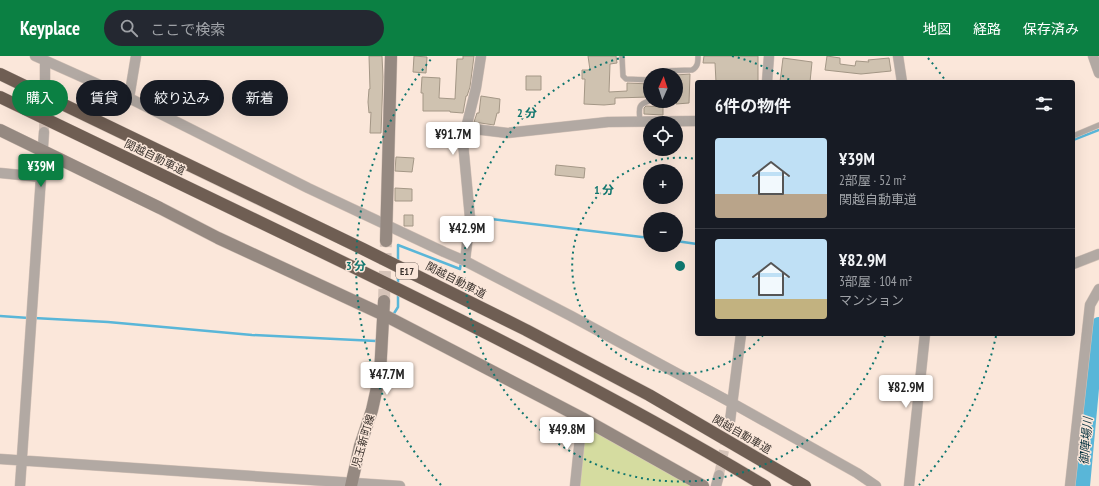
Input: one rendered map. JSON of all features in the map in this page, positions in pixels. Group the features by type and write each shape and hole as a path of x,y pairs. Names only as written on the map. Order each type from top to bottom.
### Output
{"highway":[{"name":"関越自動車道","path":"0,74 356,245 526,330 649,395 805,486"},
{"name":"関越自動車道","path":"0,97 352,266 520,350 641,414 765,486"}],"street":[{"path":"35,56 88,80"},
{"path":"132,80 136,56"},
{"path":"386,241 392,56"},
{"path":"465,261 470,218 463,143 476,88 481,56"},
{"path":"767,80 769,56"},
{"path":"898,56 902,80"},
{"path":"1093,56 1099,73"},
{"path":"45,61 45,80"},
{"path":"132,100 300,184 465,261 571,316 732,403 857,473 876,486"},
{"path":"466,128 507,133 608,122 695,121"},
{"path":"0,130 218,238 384,315 582,418 703,486"},
{"path":"20,486 44,132"},
{"path":"0,174 41,176"},
{"path":"1075,263 1099,254"},
{"path":"1070,486 1090,305 1099,289"},
{"name":"児玉新町線","path":"351,484 360,446 372,410 380,374 384,301"},
{"path":"730,421 741,336"},
{"path":"908,486 925,336"},
{"path":"575,486 582,418"},
{"path":"0,459 351,484 400,486"},
{"path":"716,486 719,475"}],"lane":[{"path":"622,56 623,76 626,79 643,80"},
{"path":"683,70 695,69 698,64 698,56"},
{"path":"640,121 639,106 643,103"},
{"path":"1075,135 1099,125"}],"green space":[{"path":"585,423 692,486 580,486"}],"building":[{"path":"369,56 382,56 383,77 381,133 370,133 371,112 369,113 368,102 370,89"},
{"path":"414,56 427,57 426,73 413,72"},
{"path":"463,56 474,56 470,87 466,96 463,113 450,111 423,111 423,93 421,93 422,77 440,78 439,98 455,99 457,59 463,59"},
{"path":"588,56 616,56 617,63 610,64 609,92 627,91 627,83 643,84 643,97 615,98 615,104 584,104 585,79 582,79 582,70 590,70"},
{"path":"704,56 758,56 758,80 716,80 715,63 703,63"},
{"path":"827,56 840,58 840,64 855,66 856,61 869,62 868,60 889,58 891,71 861,74 825,70"},
{"path":"783,58 812,62 810,80 780,80"},
{"path":"683,74 690,74 689,103 683,103"},
{"path":"526,76 541,76 541,90 526,90"},
{"path":"481,96 500,99 499,113 497,113 494,125 474,122 477,113 479,113"},
{"path":"644,108 663,108 663,115 644,114"},
{"path":"396,157 414,158 412,172 395,171"},
{"path":"556,165 585,168 584,178 555,175"},
{"path":"395,188 412,189 412,201 395,201"},
{"path":"404,215 413,215 413,226 404,226"}],"waterway":[{"path":"1075,139 1099,130"},
{"path":"473,220 475,217 643,237"},
{"path":"683,242 695,244"},
{"path":"398,262 398,245 460,269 461,262"},
{"path":"398,271 398,284"},
{"path":"393,315 398,307 398,293"},
{"path":"0,316 29,318"},
{"path":"34,318 108,322 252,335 376,341 377,339"},
{"name":"御陣場川","path":"1082,486 1095,345 1099,325"}],"tunnel":[{"path":"44,116 44,132"},
{"path":"384,301 386,241"},
{"path":"719,475 730,421"}]}
